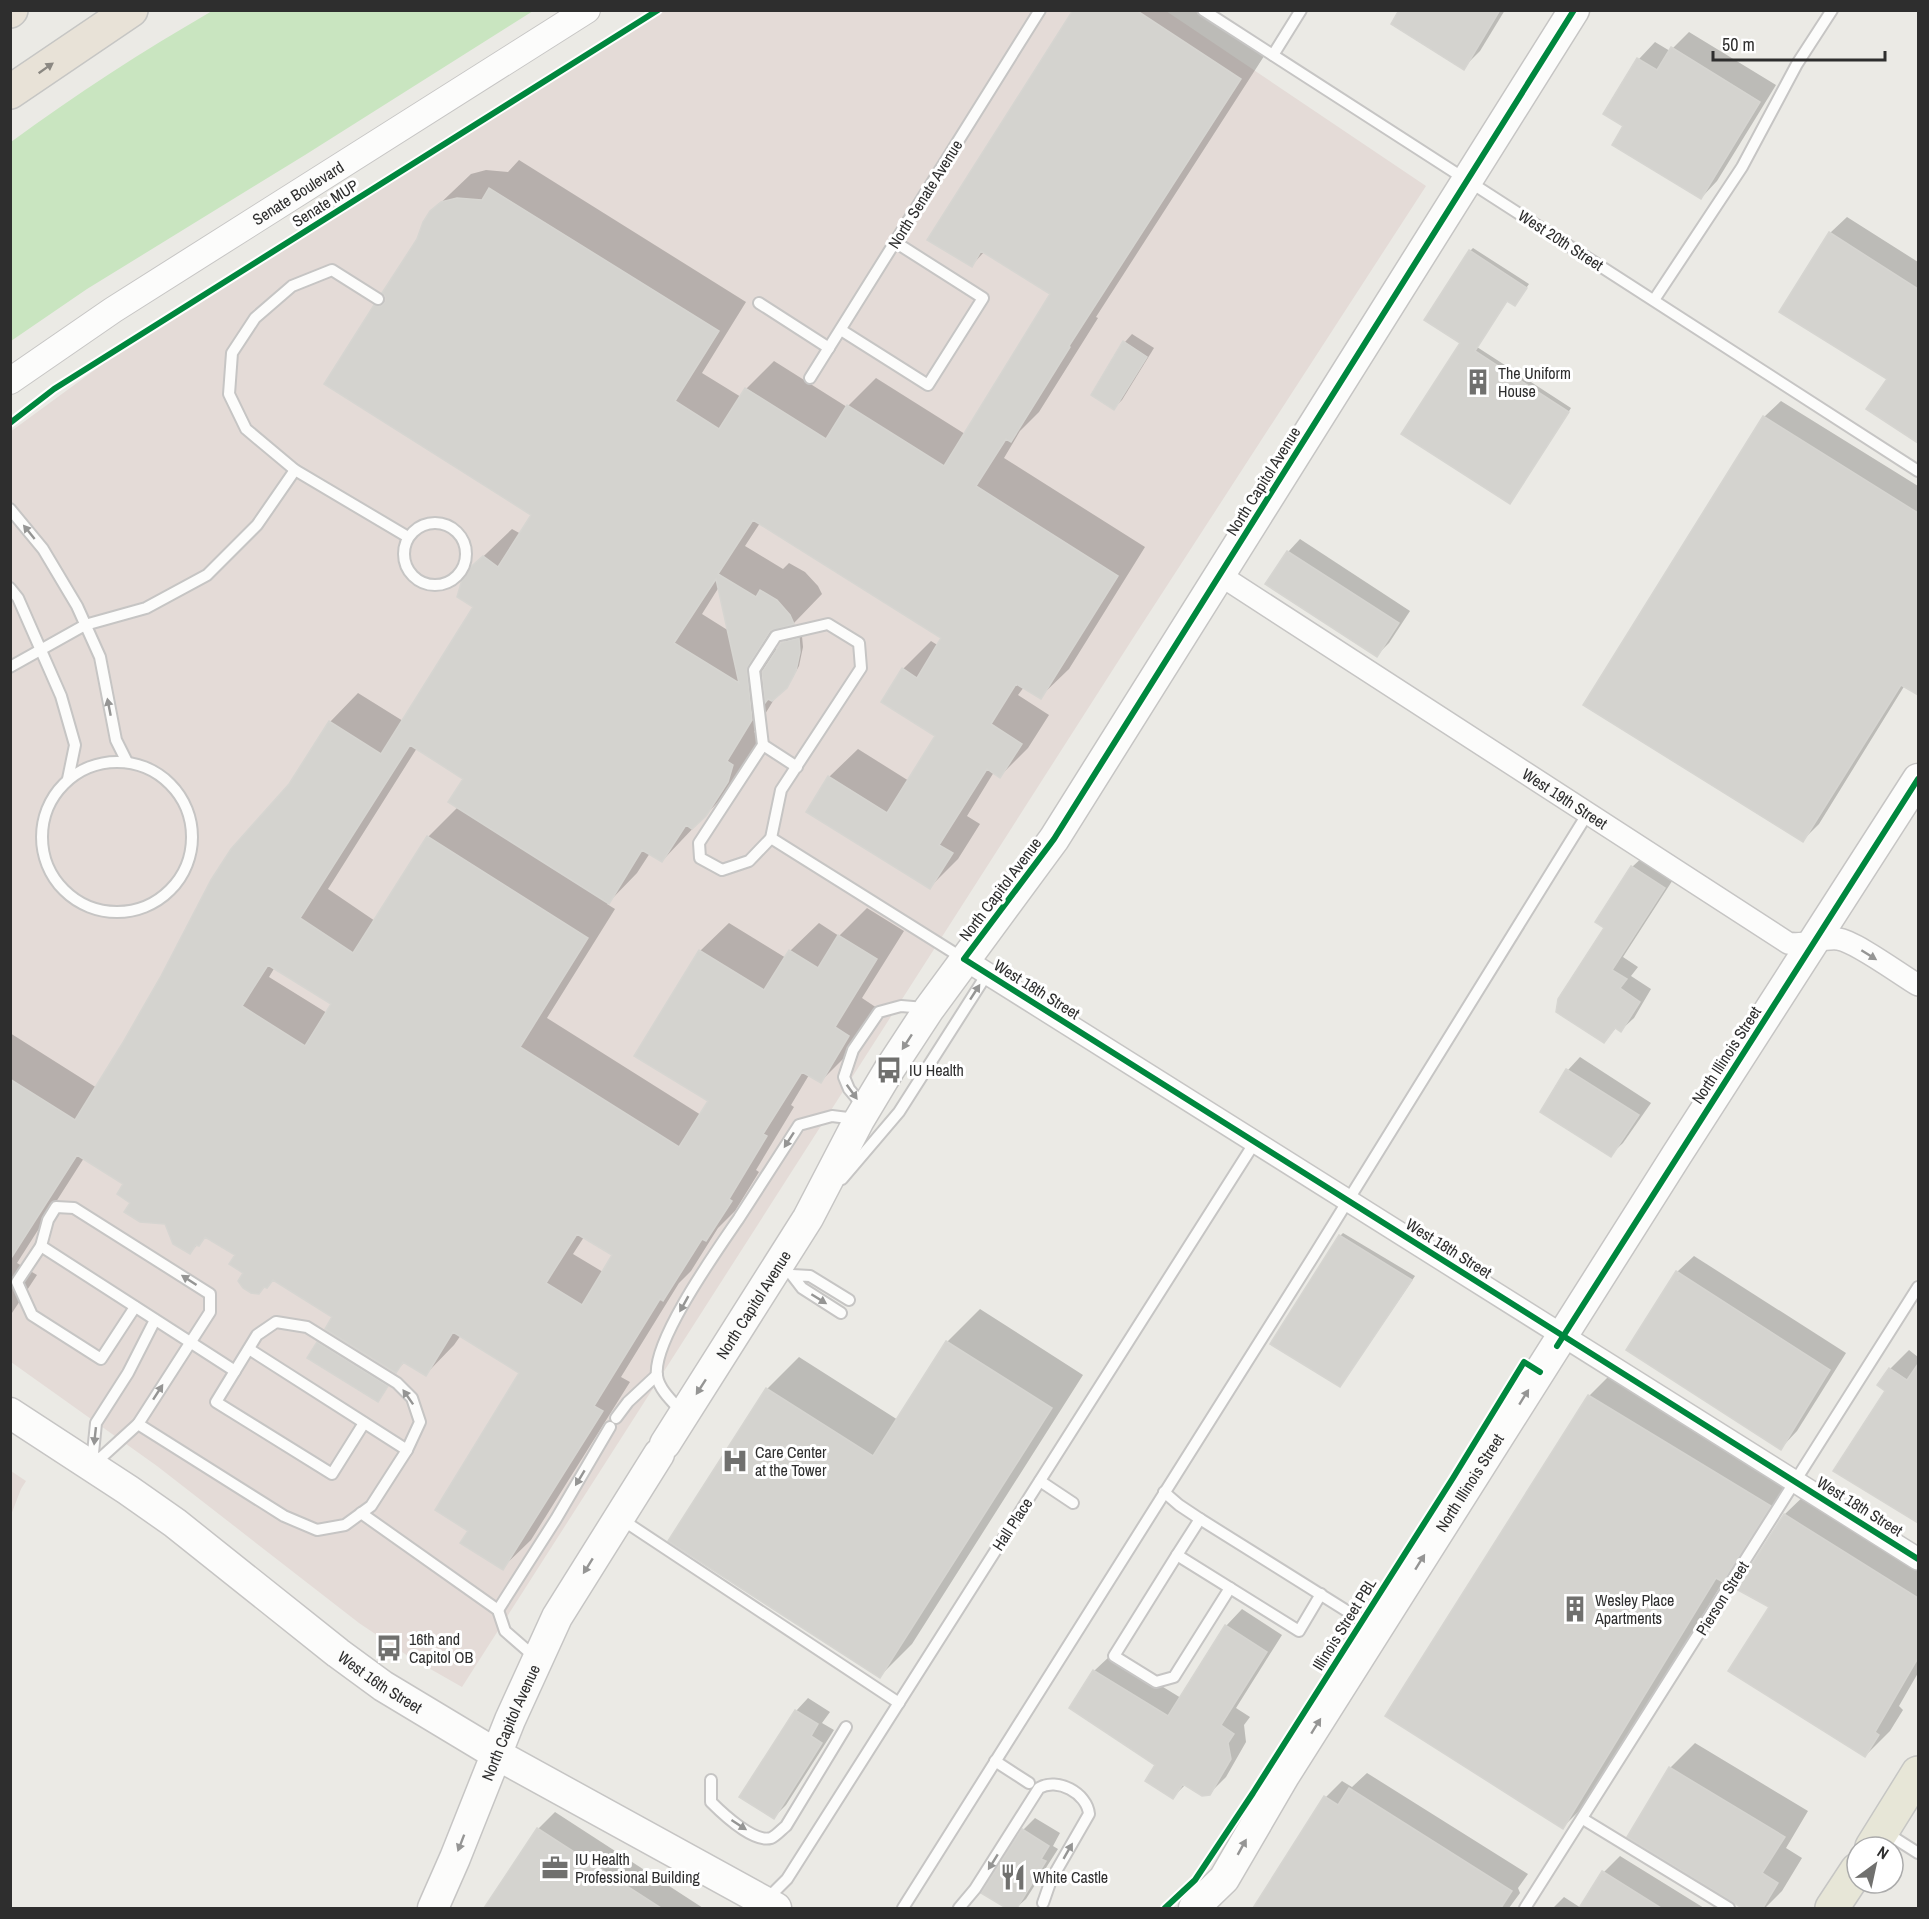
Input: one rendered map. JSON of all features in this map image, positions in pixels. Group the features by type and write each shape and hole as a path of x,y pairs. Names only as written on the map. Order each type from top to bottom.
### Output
{"highway":[{"path":"10,92 131,10"},
{"path":"81,43 145,10"}],"main road":[{"name":"North Capitol Avenue","path":"433,1908 496,1754 556,1617 684,1414 785,1271 808,1218 863,1114 929,1009 976,967 1574,10"},
{"name":"North Illinois Street","path":"1194,1908 1224,1880 1284,1776 1918,779"},
{"name":"West 16th Street","path":"10,1413 183,1529 365,1674 496,1754 766,1906"},
{"path":"1879,1835 1918,1773"},
{"path":"1210,1908 1224,1880"},
{"path":"1832,1908 1845,1888"}],"street":[{"name":"Senate Boulevard","path":"10,381 113,310 587,10"},
{"name":"West 19th Street","path":"1220,575 1788,943 1795,945 1839,939 1849,942 1918,985"},
{"name":"West 18th Street","path":"976,967 1918,1559"}],"lane":[{"name":"North Senate Avenue","path":"810,378 1040,10"},
{"name":"West 20th Street","path":"1203,10 1918,471"},
{"path":"1273,55 1301,10"},
{"path":"1654,300 1742,167 1797,64 1832,10"},
{"path":"841,330 928,385 983,298 895,242"},
{"path":"378,299 332,270 292,286 255,318 232,353 229,394 246,429 295,470 408,537"},
{"path":"759,303 829,348"},
{"path":"10,667 85,625 146,608 207,575 257,525 295,470"},
{"path":"10,509 43,549 77,606 100,657 116,740 127,762"},
{"path":"434,523 444,524 453,529 461,537 466,556 458,575 440,585 430,585 412,575 406,567 404,557 404,546 408,537 415,529 434,523"},
{"path":"10,588 18,598 61,696 75,746 68,778"},
{"path":"828,624 859,643 861,668 797,767 781,790 771,838 749,861 722,870 700,858 699,843 763,745 753,670 776,636 828,624"},
{"path":"763,745 797,767"},
{"path":"106,762 127,762 150,769 170,783 184,803 191,826 191,850 183,873 169,892 149,905 125,912 101,911 79,902 60,887 47,866 41,843 43,819 53,797 68,778 86,768 106,762"},
{"path":"903,1908 1588,813"},
{"name":"West 18th Street","path":"771,838 976,967"},
{"path":"808,1218 898,1112 976,967"},
{"path":"684,1414 660,1386 657,1375 658,1361 665,1339 697,1280 799,1125 832,1116 863,1114 844,1077 853,1050 879,1012 901,1006 929,1009"},
{"name":"Hall Place","path":"766,1906 784,1883 1256,1142"},
{"path":"92,1466 138,1425 210,1312 210,1294 74,1208 56,1207 48,1220 41,1246 14,1281 32,1315 101,1359 135,1307"},
{"path":"41,1246 235,1371"},
{"path":"785,1271 810,1276 849,1300"},
{"path":"785,1271 802,1288 841,1313"},
{"name":"Pierson Street","path":"1525,1908 1918,1287"},
{"path":"92,1466 96,1423 128,1373 155,1320"},
{"path":"138,1425 284,1516 317,1530 345,1525 371,1506 407,1450 420,1422 412,1398 397,1383 307,1327 276,1322 257,1335 216,1401 332,1474 364,1423"},
{"path":"249,1349 407,1450"},
{"path":"498,1610 613,1423 628,1402 657,1375"},
{"path":"1040,1481 1073,1503"},
{"path":"1164,1492 1200,1519 1377,1630"},
{"path":"361,1513 498,1610 505,1631 537,1659"},
{"path":"619,1517 849,1664 899,1703"},
{"path":"1200,1519 1114,1656 1156,1682 1174,1677 1230,1588"},
{"path":"1177,1555 1299,1631 1321,1594"},
{"path":"711,1780 711,1802 727,1817 759,1838 772,1838 786,1826 846,1727"},
{"path":"995,1761 1029,1783"},
{"path":"959,1908 975,1889 1039,1788 1045,1784 1054,1784 1063,1786 1084,1800 1089,1814 1051,1880 1043,1903"},
{"path":"1583,1819 1729,1908"}],"shaded area":[{"path":"648,11 1166,11 1426,186 1135,635 462,1687 411,1658 359,1623 157,1466 11,1362 10,432 111,358"},
{"path":"11,1471 26,1481 11,1515"}],"green space":[{"path":"212,11 533,11 87,289 11,341 11,142 110,74"}],"building":[{"path":"1073,10 1136,10 1241,79 1069,346 1011,442 1006,439 976,486 1118,576 1041,699 1016,684 991,724 1022,744 1000,778 987,769 939,845 953,853 930,889 806,812 828,776 887,813 935,736 881,702 902,668 917,678 941,638 753,520 718,574 756,597 760,590 777,600 790,615 794,624 770,631 748,666 752,720 727,761 733,765 728,782 706,816 692,829 686,825 662,862 642,850 609,904 448,802 463,779 410,745 300,918 353,953 427,836 588,938 520,1047 679,1147 708,1101 634,1056 699,950 764,990 789,950 818,968 838,935 877,959 835,1027 849,1036 821,1083 802,1072 763,1134 767,1136 729,1199 732,1201 706,1241 702,1239 663,1301 660,1299 594,1406 603,1411 503,1570 460,1543 468,1531 435,1510 519,1373 453,1332 426,1376 403,1362 396,1373 325,1329 332,1317 273,1280 259,1294 251,1293 243,1288 238,1281 243,1273 229,1264 235,1255 205,1237 190,1254 173,1244 165,1224 140,1222 124,1212 130,1203 117,1194 123,1184 77,1155 10,1260 10,1079 75,1120 122,1044 161,976 211,880 231,849 289,784 329,721 381,754 473,607 457,597 464,573 483,556 498,567 531,515 324,384 374,305 381,306 385,302 385,296 382,293 417,239 430,211 441,202 457,198 482,200 489,188 719,331 675,401 719,429 745,388 826,439 847,405 944,466 1050,294 981,251 972,267 927,240","holes":["716,579 739,683 674,643","268,965 331,1004 305,1046 242,1006","577,1234 612,1255 582,1305 546,1283"]},
{"path":"1399,10 1500,10 1464,70 1391,24"},
{"path":"1671,47 1760,102 1701,199 1612,145 1623,126 1603,114 1637,58 1657,70"},
{"path":"1829,232 1918,289 1918,443 1866,409 1887,379 1779,312"},
{"name":"The Uniform House","path":"1469,250 1527,288 1515,306 1507,301 1475,351 1569,412 1510,504 1401,434 1460,343 1424,320"},
{"path":"1123,341 1147,357 1114,410 1091,395"},
{"path":"1763,416 1918,513 1918,695 1901,685 1803,842 1583,705"},
{"path":"1287,551 1399,623 1377,657 1265,584"},
{"path":"799,638 800,652 796,671 787,688 772,701 768,699 765,703 762,672 781,643"},
{"path":"1631,866 1665,888 1612,970 1627,979 1620,988 1640,1002 1621,1032 1615,1028 1604,1043 1556,1012 1558,999 1604,928 1595,922"},
{"path":"1566,1069 1639,1115 1611,1157 1540,1112"},
{"path":"1339,1235 1412,1280 1340,1387 1270,1344"},
{"path":"1676,1271 1830,1370 1781,1450 1626,1350"},
{"path":"946,1341 1052,1408 880,1678 668,1541 766,1388 873,1456"},
{"path":"317,1342 388,1386 378,1402 307,1358"},
{"path":"1918,1364 1918,1523 1833,1471 1885,1391 1877,1385 1889,1368 1907,1380"},
{"name":"Wesley Place Apartments","path":"1588,1395 1771,1506 1723,1582 1716,1578 1563,1829 1385,1716"},
{"path":"1784,1514 1918,1598 1918,1658 1875,1732 1879,1735 1865,1757 1728,1671 1769,1607 1736,1589"},
{"path":"1225,1625 1267,1652 1221,1725 1234,1734 1228,1743 1231,1759 1210,1795 1202,1796 1183,1784 1173,1799 1145,1781 1155,1765 1069,1708 1093,1670 1168,1716"},
{"path":"795,1710 818,1724 811,1736 822,1743 774,1819 739,1797"},
{"path":"1669,1767 1785,1837 1762,1873 1778,1883 1763,1908 1742,1908 1627,1837"},
{"path":"1349,1788 1512,1891 1501,1908 1253,1908 1324,1796 1338,1805"},
{"name":"IU Health Professional Building","path":"537,1828 661,1908 484,1908"},
{"name":"White Castle","path":"1022,1829 1049,1846 1041,1859 1046,1861 1017,1908 1006,1908 981,1893"},
{"path":"1602,1871 1661,1908 1579,1908"}],"cycle path":[{"name":"Senate MUP","path":"10,423 54,389 658,10"},
{"path":"1574,10 1054,839 964,959 1918,1559"},
{"path":"1557,1346 1918,779"},
{"name":"Illinois Street PBL","path":"1165,1908 1195,1880 1253,1793 1524,1362 1540,1372"}],"place":[{"name":"The Uniform House","path":"1478,382"},
{"name":"IU Health","path":"889,1070"},
{"name":"Care Center at the Tower","path":"735,1461"},
{"name":"Wesley Place Apartments","path":"1575,1609"},
{"name":"16th and Capitol OB","path":"389,1648"},
{"name":"IU Health Professional Building","path":"555,1868"},
{"name":"White Castle","path":"1013,1877"}]}
